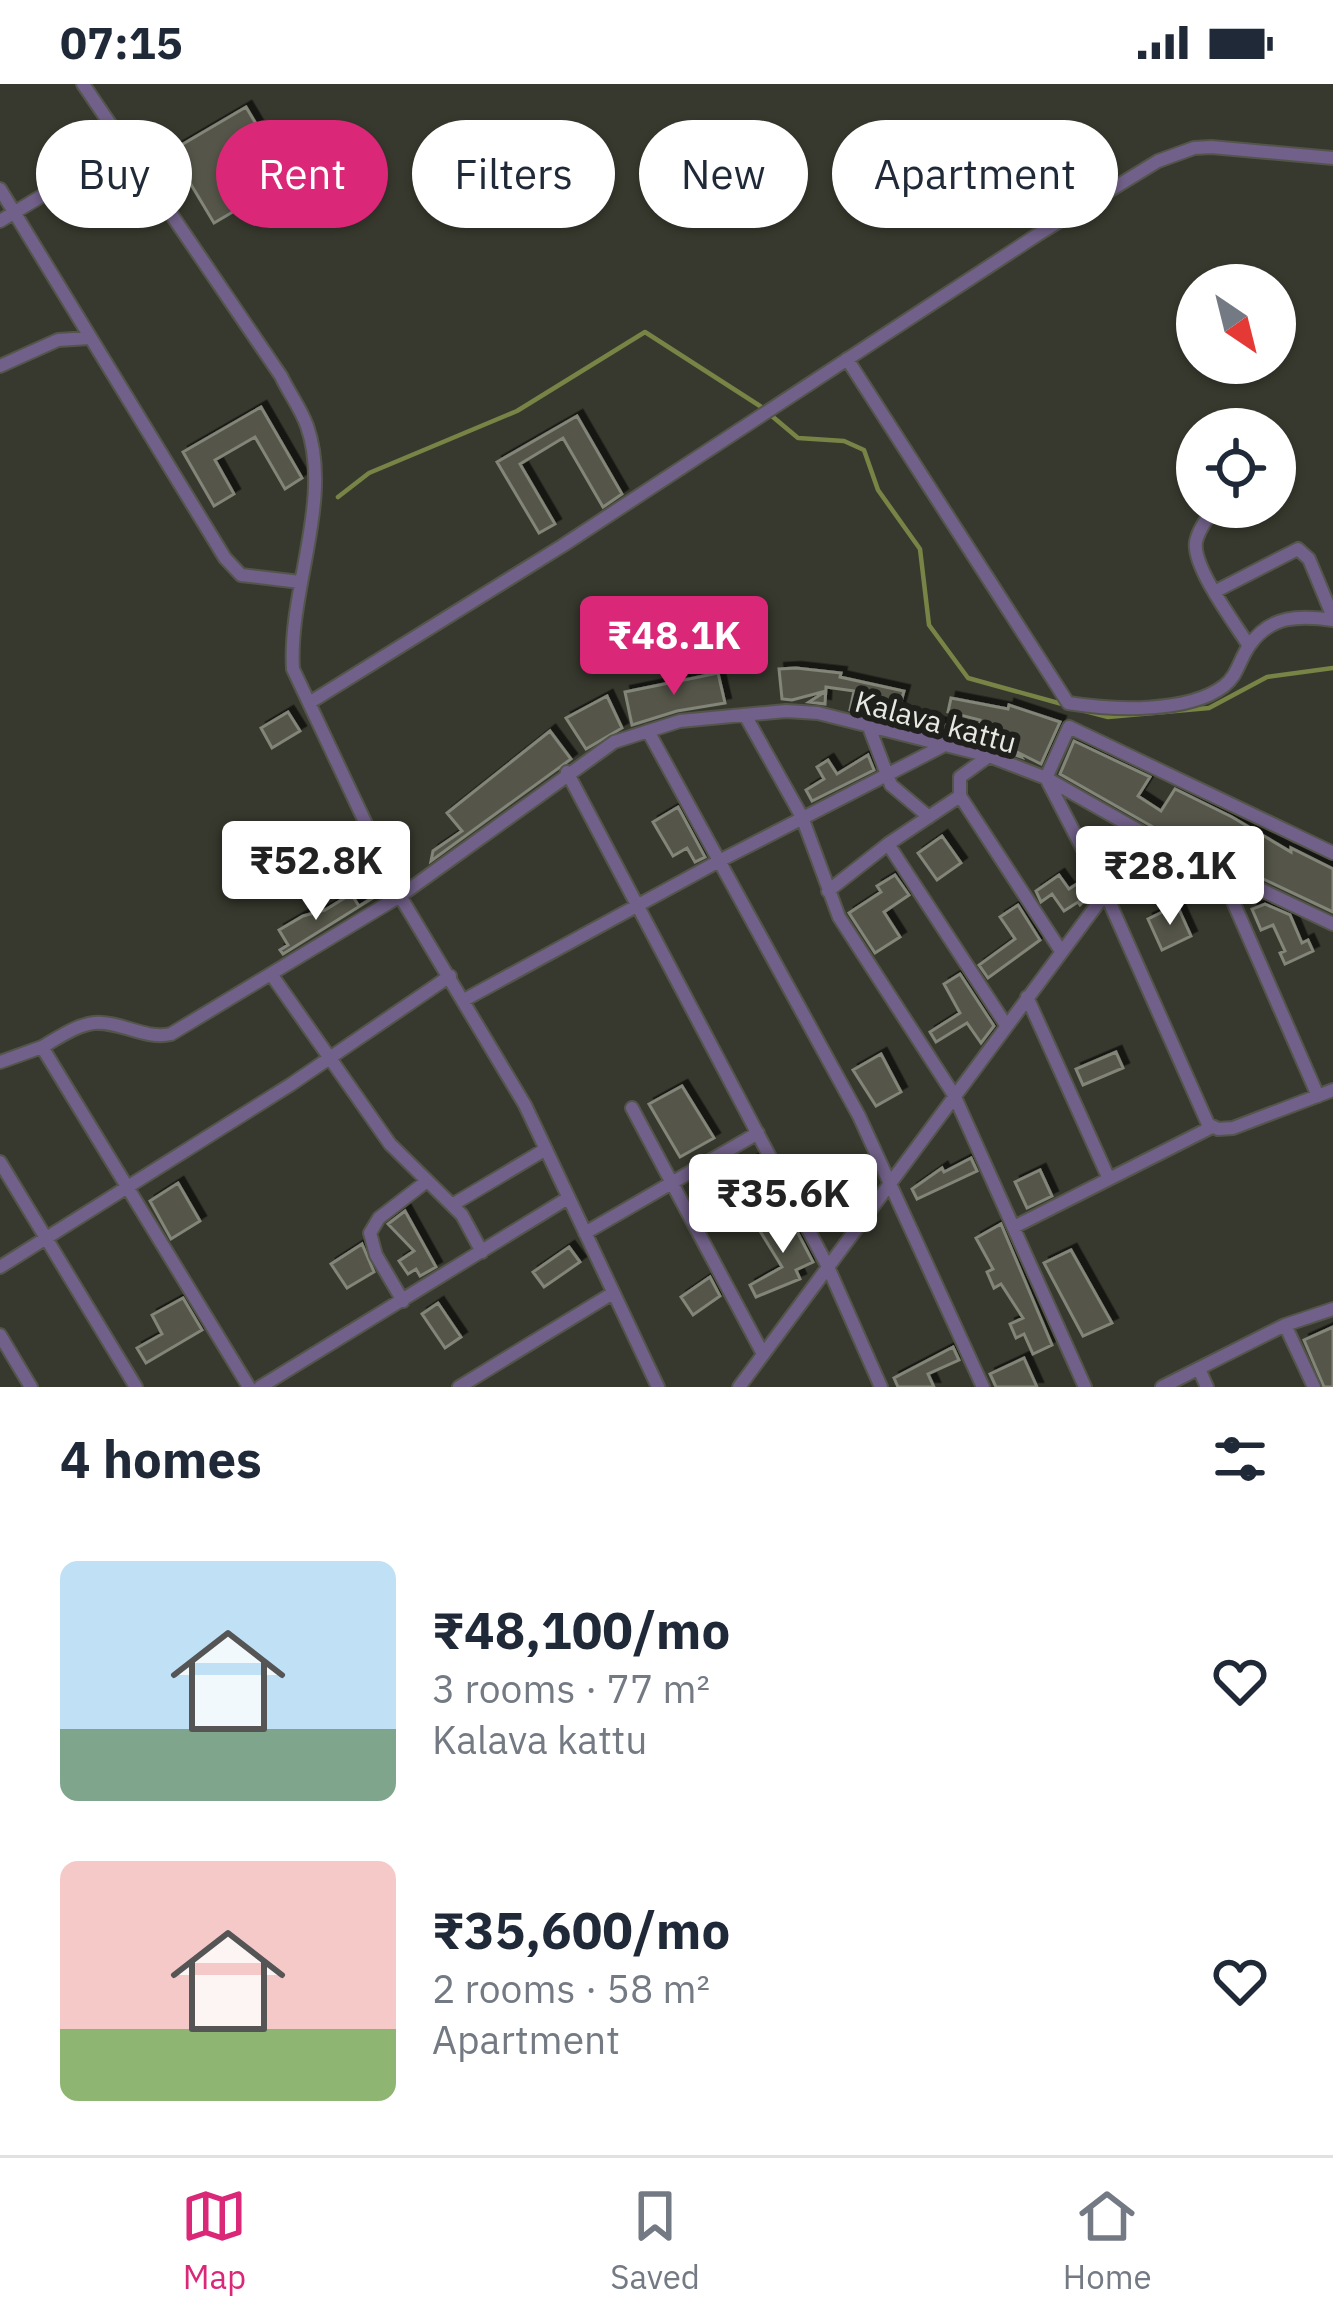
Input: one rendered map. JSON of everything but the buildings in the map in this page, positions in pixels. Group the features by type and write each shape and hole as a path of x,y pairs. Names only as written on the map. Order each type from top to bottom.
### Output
{"street":[{"path":"83,84 107,120"},
{"path":"309,704 1037,235 1176,153 1211,147 1333,158"},
{"path":"0,189 235,570 254,579 300,582"},
{"path":"0,221 36,200"},
{"path":"180,228 280,376 306,424 316,481 290,633 293,669 400,896 464,1000 545,1149 658,1387"},
{"path":"0,366 58,340 89,338"},
{"path":"848,358 1073,714 1333,854"},
{"path":"1204,528 1196,543 1202,568 1249,646"},
{"path":"1073,714 1193,703 1226,684 1249,646 1282,618 1333,618 1309,559 1298,549 1216,591"},
{"name":"Kalava kattu","path":"0,1062 89,1023 171,1034 400,896 614,742 680,721 818,713 989,756 1046,778 1221,873 1333,923"},
{"path":"1073,714 1046,778 1106,892 1212,1127"},
{"path":"745,715 802,817 828,891 867,963 954,1095 1085,1387"},
{"path":"869,727 884,774 897,793 928,817"},
{"path":"648,731 722,860 892,1183 983,1387"},
{"path":"464,1000 637,904 944,745"},
{"path":"989,756 960,777 960,796 1061,951"},
{"path":"567,772 828,1267 881,1387"},
{"path":"828,891 960,796"},
{"path":"743,1385 1148,836"},
{"path":"888,844 1006,1025"},
{"path":"1221,873 1318,1096"},
{"path":"272,974 390,1144 462,1215 482,1252"},
{"path":"0,1267 128,1190 450,976"},
{"path":"1027,997 1109,1179"},
{"path":"41,1047 249,1387"},
{"path":"1014,1227 1212,1127 1233,1128 1333,1090"},
{"path":"632,1108 763,1354"},
{"path":"585,1233 758,1133"},
{"path":"452,1205 545,1149"},
{"path":"0,1162 136,1387"},
{"path":"403,1300 376,1255 370,1233 379,1218 427,1181"},
{"path":"260,1387 568,1198"},
{"path":"459,1387 614,1293"},
{"path":"1162,1387 1285,1325 1333,1309"},
{"path":"1285,1325 1313,1387"},
{"path":"0,1335 31,1387"},
{"path":"1199,1369 1207,1387"}],"waterway":[{"path":"338,497 369,473 517,411 645,332 760,406 798,438 844,441 864,450 878,490 920,549 929,625 968,678 1062,704"},
{"path":"1085,711 1108,717 1209,708 1267,677 1333,668"}]}
